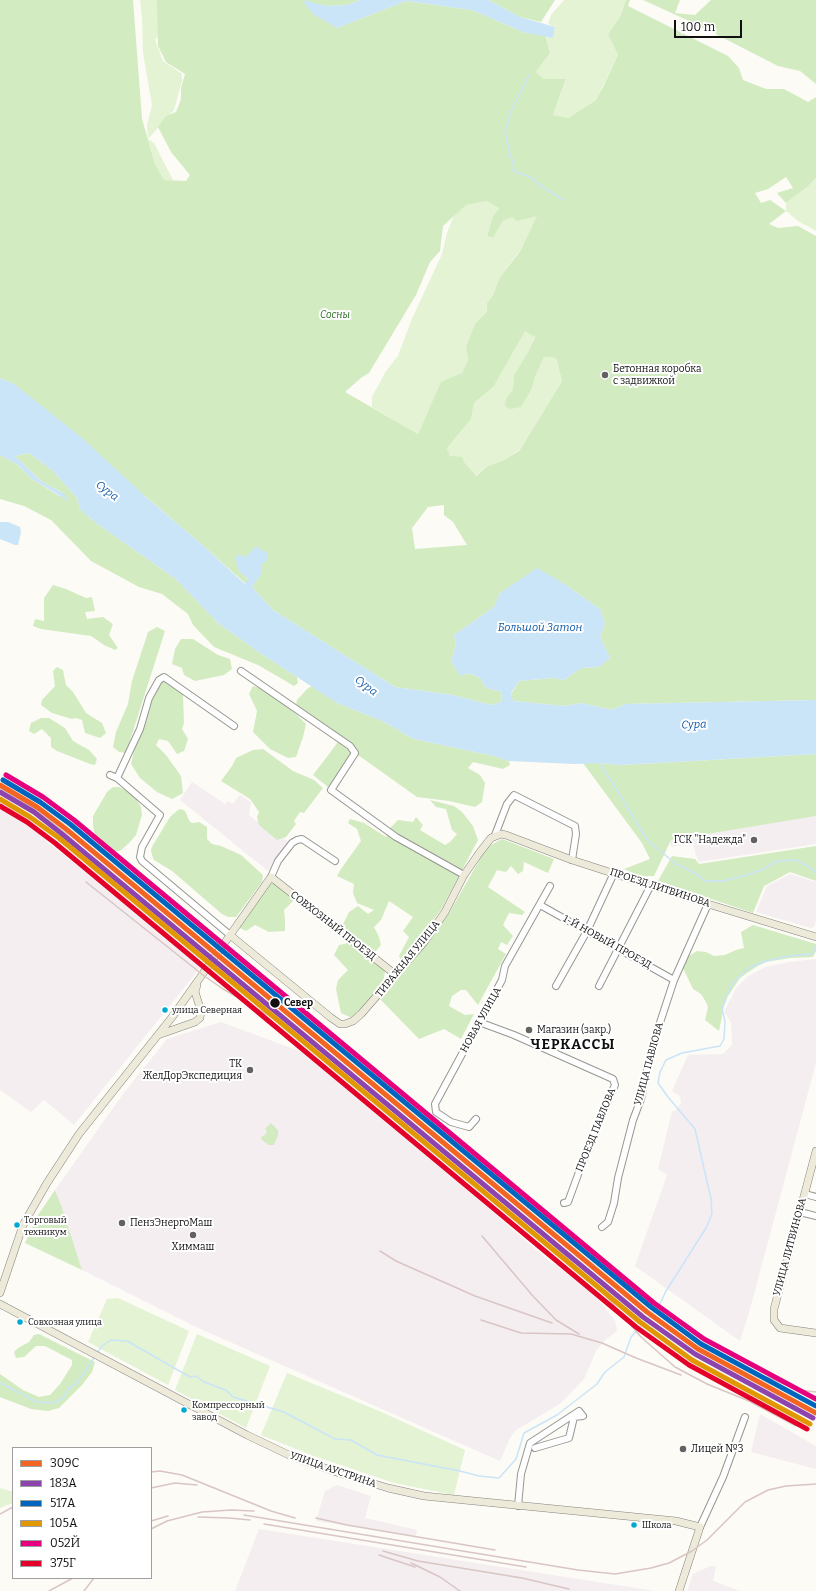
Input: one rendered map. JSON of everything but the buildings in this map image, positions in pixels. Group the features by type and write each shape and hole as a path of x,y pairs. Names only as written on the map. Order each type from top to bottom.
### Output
{"main road":[{"name":"ПРОЕЗД ЛИТВИНОВА","path":"495,835 506,834 572,860 816,937"},
{"name":"ТИРАЖНАЯ УЛИЦА","path":"230,935 340,1024 353,1021 361,1014 424,942 445,912 464,875 487,842 495,835"},
{"path":"0,1293 23,1225 47,1183 79,1134 158,1035 271,877"},
{"name":"СОВХОЗНЫЙ ПРОЕЗД","path":"271,877 396,975"},
{"path":"158,1035 198,1020 201,1011 195,992 198,981"},
{"path":"183,1001 191,1000 199,1004"},
{"name":"УЛИЦА ЛИТВИНОВА","path":"816,1153 774,1310 774,1320 780,1328 816,1333"},
{"name":"УЛИЦА АУСТРИНА","path":"0,1304 247,1435 306,1462 395,1490 424,1496 676,1521 700,1528"},
{"path":"679,1591 700,1528"}],"street":[{"path":"241,671 350,746 355,753 331,790 396,836 464,875"},
{"path":"117,778 140,729 149,698 159,680 164,677 234,726"},
{"path":"110,775 117,778 160,816 142,847 140,857 142,861 230,935"},
{"path":"495,835 507,804 514,795 575,826 576,834 572,860"},
{"path":"271,877 278,861 292,842 297,840 302,839 335,861"},
{"path":"556,986 587,931 614,873"},
{"path":"599,986 651,885"},
{"name":"НОВАЯ УЛИЦА","path":"476,1119 469,1127 451,1122 436,1112 435,1104 502,980 505,966 550,886"},
{"name":"УЛИЦА ПАВЛОВА","path":"602,1227 608,1222 614,1203 618,1178 633,1120 641,1099 651,1050 674,980 708,904"},
{"name":"1-Й НОВЫЙ ПРОЕЗД","path":"540,905 674,980"},
{"name":"ПРОЕЗД ПАВЛОВА","path":"479,1022 521,1038 613,1079 615,1085 587,1150 568,1202 564,1203"},
{"path":"805,1194 816,1197"},
{"path":"800,1212 816,1216"},
{"path":"518,1506 521,1474 530,1442 579,1412 583,1416 574,1417 568,1438 535,1448"},
{"path":"700,1528 723,1477 745,1417"}],"shaded area":[{"path":"192,782 225,804 228,801 233,804 240,795 251,802 249,815 263,826 289,842 268,871 180,800"},
{"path":"0,800 18,813 47,838 46,841 197,959 200,968 74,1125 44,1100 31,1112 0,1090"},
{"path":"816,816 816,844 699,862 695,853 694,843 671,847 670,840"},
{"path":"790,874 816,882 816,921 814,927 811,928 756,912 767,886"},
{"path":"816,959 816,1063 750,1309 740,1341 635,1266 667,1175 658,1169 672,1111 675,1111 681,1103 680,1096 672,1091 688,1055 723,1054 732,1045 731,1022 724,1012 736,988 747,977 765,967 789,962"},
{"path":"221,1022 310,1055 354,1090 551,1263 561,1265 594,1295 615,1320 617,1331 605,1340 596,1351 584,1379 560,1404 516,1430 510,1438 500,1461 196,1327 82,1270 55,1190 123,1094 167,1039"},
{"path":"760,1414 816,1446 816,1469 751,1452"},
{"path":"337,1485 371,1496 365,1518 417,1530 416,1536 316,1521 325,1491"},
{"path":"259,1529 655,1591 235,1591"},
{"path":"711,1566 716,1567 713,1581 740,1591 687,1591 693,1574"}],"green space":[{"name":"Сосны","path":"0,0 133,0 142,119 155,164 164,180 186,181 190,175 171,152 158,127 166,116 176,112 181,99 181,88 185,74 166,62 158,46 157,0 360,0 347,5 327,6 317,4 337,28 406,1 472,10 523,32 545,36 550,53 536,72 544,79 566,79 553,115 568,118 596,100 603,87 618,55 608,34 620,17 626,0 630,0 628,6 728,56 739,68 743,80 766,89 784,89 808,102 816,97 816,178 786,203 777,193 793,188 786,177 768,189 755,193 761,203 770,200 786,211 769,224 778,228 798,226 816,236 816,700 626,704 612,710 582,703 564,706 513,701 511,694 519,681 553,678 564,680 581,668 599,667 610,658 600,637 605,623 600,609 563,583 537,569 500,593 494,607 454,635 456,645 451,661 460,676 469,673 480,678 486,688 502,692 501,702 491,705 453,695 395,687 273,610 252,587 262,573 239,571 248,579 246,584 14,384 0,378","holes":["487,201 499,208 493,216 487,236 493,238 503,221 512,217 517,221 537,216 521,250 500,277 493,295 487,303 487,312 475,324 466,347 468,360 462,373 441,382 418,434 345,392 362,377 369,373 416,295 430,262 440,251 443,226 466,205","525,331 535,337 514,375 513,389 506,399 505,406 510,409 521,407 532,388 544,357 556,358 562,381 519,451 504,460 488,466 476,476 464,462 462,457 450,456 447,448 471,419 474,403 493,387","444,505 444,515 453,522 467,545 415,549 412,528 428,507"]},
{"path":"140,0 159,0 161,34 155,40 163,61 182,74 182,81 174,110 148,139 147,125 152,105 143,53"},
{"path":"488,0 555,0 541,22 520,17"},
{"path":"564,0 626,0 620,17 608,34 618,55 596,100 568,118 553,115 566,80 544,79 536,72 550,53 530,43 531,34 553,37 555,27 548,24 551,15"},
{"path":"643,0 680,0 675,13 695,15 711,0 816,0 816,84 800,71 778,66 700,26"},
{"path":"148,139 154,143 173,180 164,180 155,164"},
{"path":"816,178 816,231 798,221 786,211 786,203"},
{"path":"487,201 499,207 493,216 487,236 493,238 503,221 512,217 537,216 557,211 517,254 500,277 493,295 487,303 535,336 528,352 514,375 513,389 506,399 510,409 514,407 532,388 544,357 556,358 562,381 519,450 504,460 488,466 475,476 464,462 450,456 447,448 471,419 474,403 493,387 466,347 468,360 462,373 441,383 418,434 372,407 372,397 386,371 398,356 411,321 442,254 447,233 454,215 466,205"},
{"path":"29,453 53,471 77,498 80,509 96,523 176,579 218,623 297,677 298,683 294,686 258,665 214,647 193,625 188,614 162,594 139,587 91,561 51,520 24,506 0,499 0,455 18,465 32,479 59,496 63,493 41,481 15,456"},
{"path":"53,585 86,598 92,597 95,611 85,612 87,619 103,617 113,624 109,635 118,648 115,650 104,645 91,636 41,629 33,626 35,619 44,621 44,598"},
{"path":"157,627 165,631 126,753 119,752 113,747 116,732 128,704 132,681 148,632"},
{"path":"181,639 193,639 218,655 230,659 232,669 224,675 195,681 184,675 182,668 172,664 175,649"},
{"path":"57,667 63,670 66,685 73,692 86,713 102,723 106,733 100,738 85,733 82,720 76,718 72,719 52,713 41,705 42,700 55,686 53,671"},
{"path":"162,681 169,682 183,695 184,723 182,729 188,739 184,751 177,754 168,741 159,739 156,745 166,755 181,776 183,793 172,799 157,792 140,778 131,764 147,710"},
{"path":"253,686 263,689 292,710 306,724 296,757 288,758 270,749 253,732 257,711 249,694"},
{"path":"312,686 337,703 382,721 414,739 494,756 509,761 510,765 503,769 473,762 468,768 480,775 485,783 482,802 475,807 449,801 417,797 358,755 350,745 315,722 296,705 297,700 307,689"},
{"path":"41,718 49,718 65,728 73,741 89,750 97,759 95,765 57,751 51,747 51,738 42,729 34,734 29,731 31,723"},
{"path":"338,742 353,753 331,785 328,787 313,775"},
{"path":"263,749 293,771 314,780 323,788 304,813 300,812 294,821 296,824 286,837 277,840 259,825 257,817 259,812 250,799 221,781 236,758 253,750"},
{"path":"816,754 816,816 671,840 654,876 639,876 624,869 650,859 642,843 583,763 621,765"},
{"path":"113,787 119,787 135,797 141,807 142,815 136,835 120,851 114,851 104,845 95,835 93,826 93,816 107,792"},
{"path":"430,800 454,806 462,812 473,826 478,840 442,908 403,963 399,956 409,937 403,931 413,917 389,901 381,920 374,927 381,945 375,952 342,926 349,912 358,906 368,914 374,910 357,903 353,893 354,884 337,876 361,841 357,829 348,823 350,819 364,823 386,837 390,828 398,820 413,822 416,817 423,825 420,830 445,845 450,842 457,834 452,830 446,809 436,807"},
{"path":"181,809 185,811 190,822 199,822 207,827 207,839 212,844 221,846 241,855 263,875 262,882 236,917 228,917 222,914 172,871 154,860 151,850 153,845 170,817"},
{"path":"502,839 554,859 548,873 524,862 523,871 518,874 511,866 506,872 497,870 488,887 525,912 522,915 509,913 503,925 513,936 507,945 501,942 498,949 506,954 478,1005 466,990 461,990 452,996 449,1006 465,1015 474,1014 461,1039 444,1029 419,1039 379,998 448,915 487,847"},
{"path":"816,846 816,881 790,872 764,886 753,913 658,881 672,856 695,859 699,864"},
{"path":"270,883 278,884 295,899 284,910 285,931 269,932 255,925 246,931 238,927"},
{"path":"753,925 816,944 816,951 813,957 790,958 766,962 740,978 728,996 724,1006 719,1031 705,1020 708,1007 706,1002 701,994 693,989 683,968 687,957 697,951 706,952 714,956 725,955 744,948 741,932"},
{"path":"352,942 385,971 383,983 352,1018 341,1013 336,989 338,980 348,970 334,955 339,945"},
{"path":"271,1123 278,1130 278,1135 274,1145 269,1145 262,1140 261,1137 266,1134 267,1131 265,1129"},
{"path":"55,1190 82,1270 25,1243 38,1215"},
{"path":"118,1298 189,1331 168,1385 88,1342 107,1299"},
{"path":"39,1334 95,1362 92,1372 82,1385 59,1408 48,1411 31,1409 0,1397 0,1374 23,1390 39,1397 50,1395 60,1384 72,1365 72,1360 45,1346 36,1346 24,1357 16,1358 14,1352 29,1342 34,1335"},
{"path":"197,1334 270,1366 246,1428 175,1390"},
{"path":"287,1373 379,1411 465,1450 454,1495 394,1483 314,1456 261,1435"},
{"path":"0,1488 12,1492 12,1503 0,1508"}],"water":[{"path":"302,0 327,6 347,5 360,0 488,0 520,17 555,27 553,38 523,32 472,10 406,1 337,28 313,14"},
{"path":"0,378 14,384 81,437 146,497 245,584 248,579 239,571 235,556 241,555 246,557 256,546 262,551 268,552 267,561 261,564 262,573 252,587 273,610 395,687 453,695 491,705 501,702 502,692 486,688 480,678 469,673 460,676 451,661 456,645 454,635 494,607 500,593 537,568 563,583 600,609 605,623 600,637 610,658 599,667 581,668 564,680 553,678 519,681 511,693 513,701 564,706 582,703 612,710 626,704 816,700 816,754 621,765 600,763 574,764 509,761 494,756 414,739 382,721 337,703 260,653 218,623 176,579 96,523 80,509 77,498 53,471 29,453 15,456 41,481 63,493 70,502 32,479 18,465 0,455"},
{"path":"0,522 8,522 20,527 21,532 18,545 0,539"}],"waterway":[{"path":"529,75 510,113 505,133 515,172 531,177 538,184 563,200"},
{"path":"600,763 648,841 676,864 695,873 705,881 723,881 746,875 764,869 777,861 796,860 811,868 816,873"},
{"path":"97,1353 102,1346 111,1340 127,1341 190,1377 196,1376 204,1382 226,1390 233,1397 284,1412 335,1439 351,1440 377,1455 479,1476 499,1478 516,1459 524,1433 557,1415 597,1384 605,1372 624,1357 631,1337 658,1308 666,1291 706,1228 712,1214 711,1199 695,1129 658,1083 660,1072 666,1060 682,1053 720,1046 724,1039 725,1021 722,1009 725,998 733,983 743,973 751,967 766,961 790,956 811,954 816,946"},
{"path":"0,1383 37,1402 54,1403 63,1398 69,1388 77,1383 95,1356"}],"railway":[{"path":"0,788 36,810 64,832 106,872 547,1239 602,1291 641,1337 675,1367 707,1384 749,1401 796,1426"},
{"path":"86,882 203,975 223,989 275,1019"},
{"path":"482,1236 532,1295 556,1320 579,1334"},
{"path":"380,1251 396,1261 475,1296 552,1323"},
{"path":"481,1320 521,1333 571,1334 602,1343 681,1375"},
{"path":"767,1377 799,1390 816,1392"},
{"path":"152,1472 160,1471 182,1475 271,1511 295,1518"},
{"path":"152,1488 175,1483 197,1485"},
{"path":"244,1515 578,1570 615,1574 651,1568 669,1563 692,1551 707,1540 745,1502 768,1490 786,1486 816,1484"},
{"path":"0,1514 12,1508"},
{"path":"152,1528 167,1521 202,1512 231,1510 254,1511"},
{"path":"152,1521 168,1516"},
{"path":"198,1517 250,1520"},
{"path":"316,1518 347,1525 495,1550"},
{"path":"264,1524 526,1567"},
{"path":"383,1551 418,1561 522,1578 569,1589"},
{"path":"379,1555 415,1567"},
{"path":"411,1563 440,1577 460,1591"},
{"path":"49,1591 71,1579"},
{"path":"84,1591 93,1579"}],"transit line":[{"name":"052Й","path":"6,775 43,797 74,820 654,1303 704,1339 816,1399"},
{"name":"517А","path":"3,780 40,802 70,824 651,1307 701,1344 816,1406"},
{"name":"309С","path":"0,785 37,807 66,829 647,1312 698,1349 816,1413"},
{"name":"183А","path":"0,792 34,812 62,834 643,1317 695,1354 813,1418"},
{"name":"105А","path":"0,799 30,817 59,838 640,1322 692,1360 810,1424"},
{"name":"375Г","path":"0,806 27,822 55,843 636,1327 689,1365 807,1429"}],"place":[{"name":"Бетонная коробка с задвижкой","path":"605,375"},
{"name":"ГСК \"Надежда\"","path":"754,840"},
{"name":"Север","path":"275,1003"},
{"name":"улица Северная","path":"165,1010"},
{"name":"Магазин (закр.)","path":"529,1030"},
{"name":"ТК ЖелДорЭкспедиция","path":"250,1070"},
{"name":"ПензЭнергоМаш","path":"122,1223"},
{"name":"Торговый техникум","path":"17,1225"},
{"name":"Химмаш","path":"193,1235"},
{"name":"Совхозная улица","path":"20,1322"},
{"name":"Компрессорный завод","path":"184,1410"},
{"name":"Лицей №3","path":"683,1449"},
{"name":"Школа","path":"634,1525"}],"district":[{"name":"ЧЕРКАССЫ","path":"573,1045"}],"water label":[{"name":"Сура","path":"107,491"},
{"name":"Большой Затон","path":"540,628"},
{"name":"Сура","path":"366,686"},
{"name":"Сура","path":"694,725"}]}
